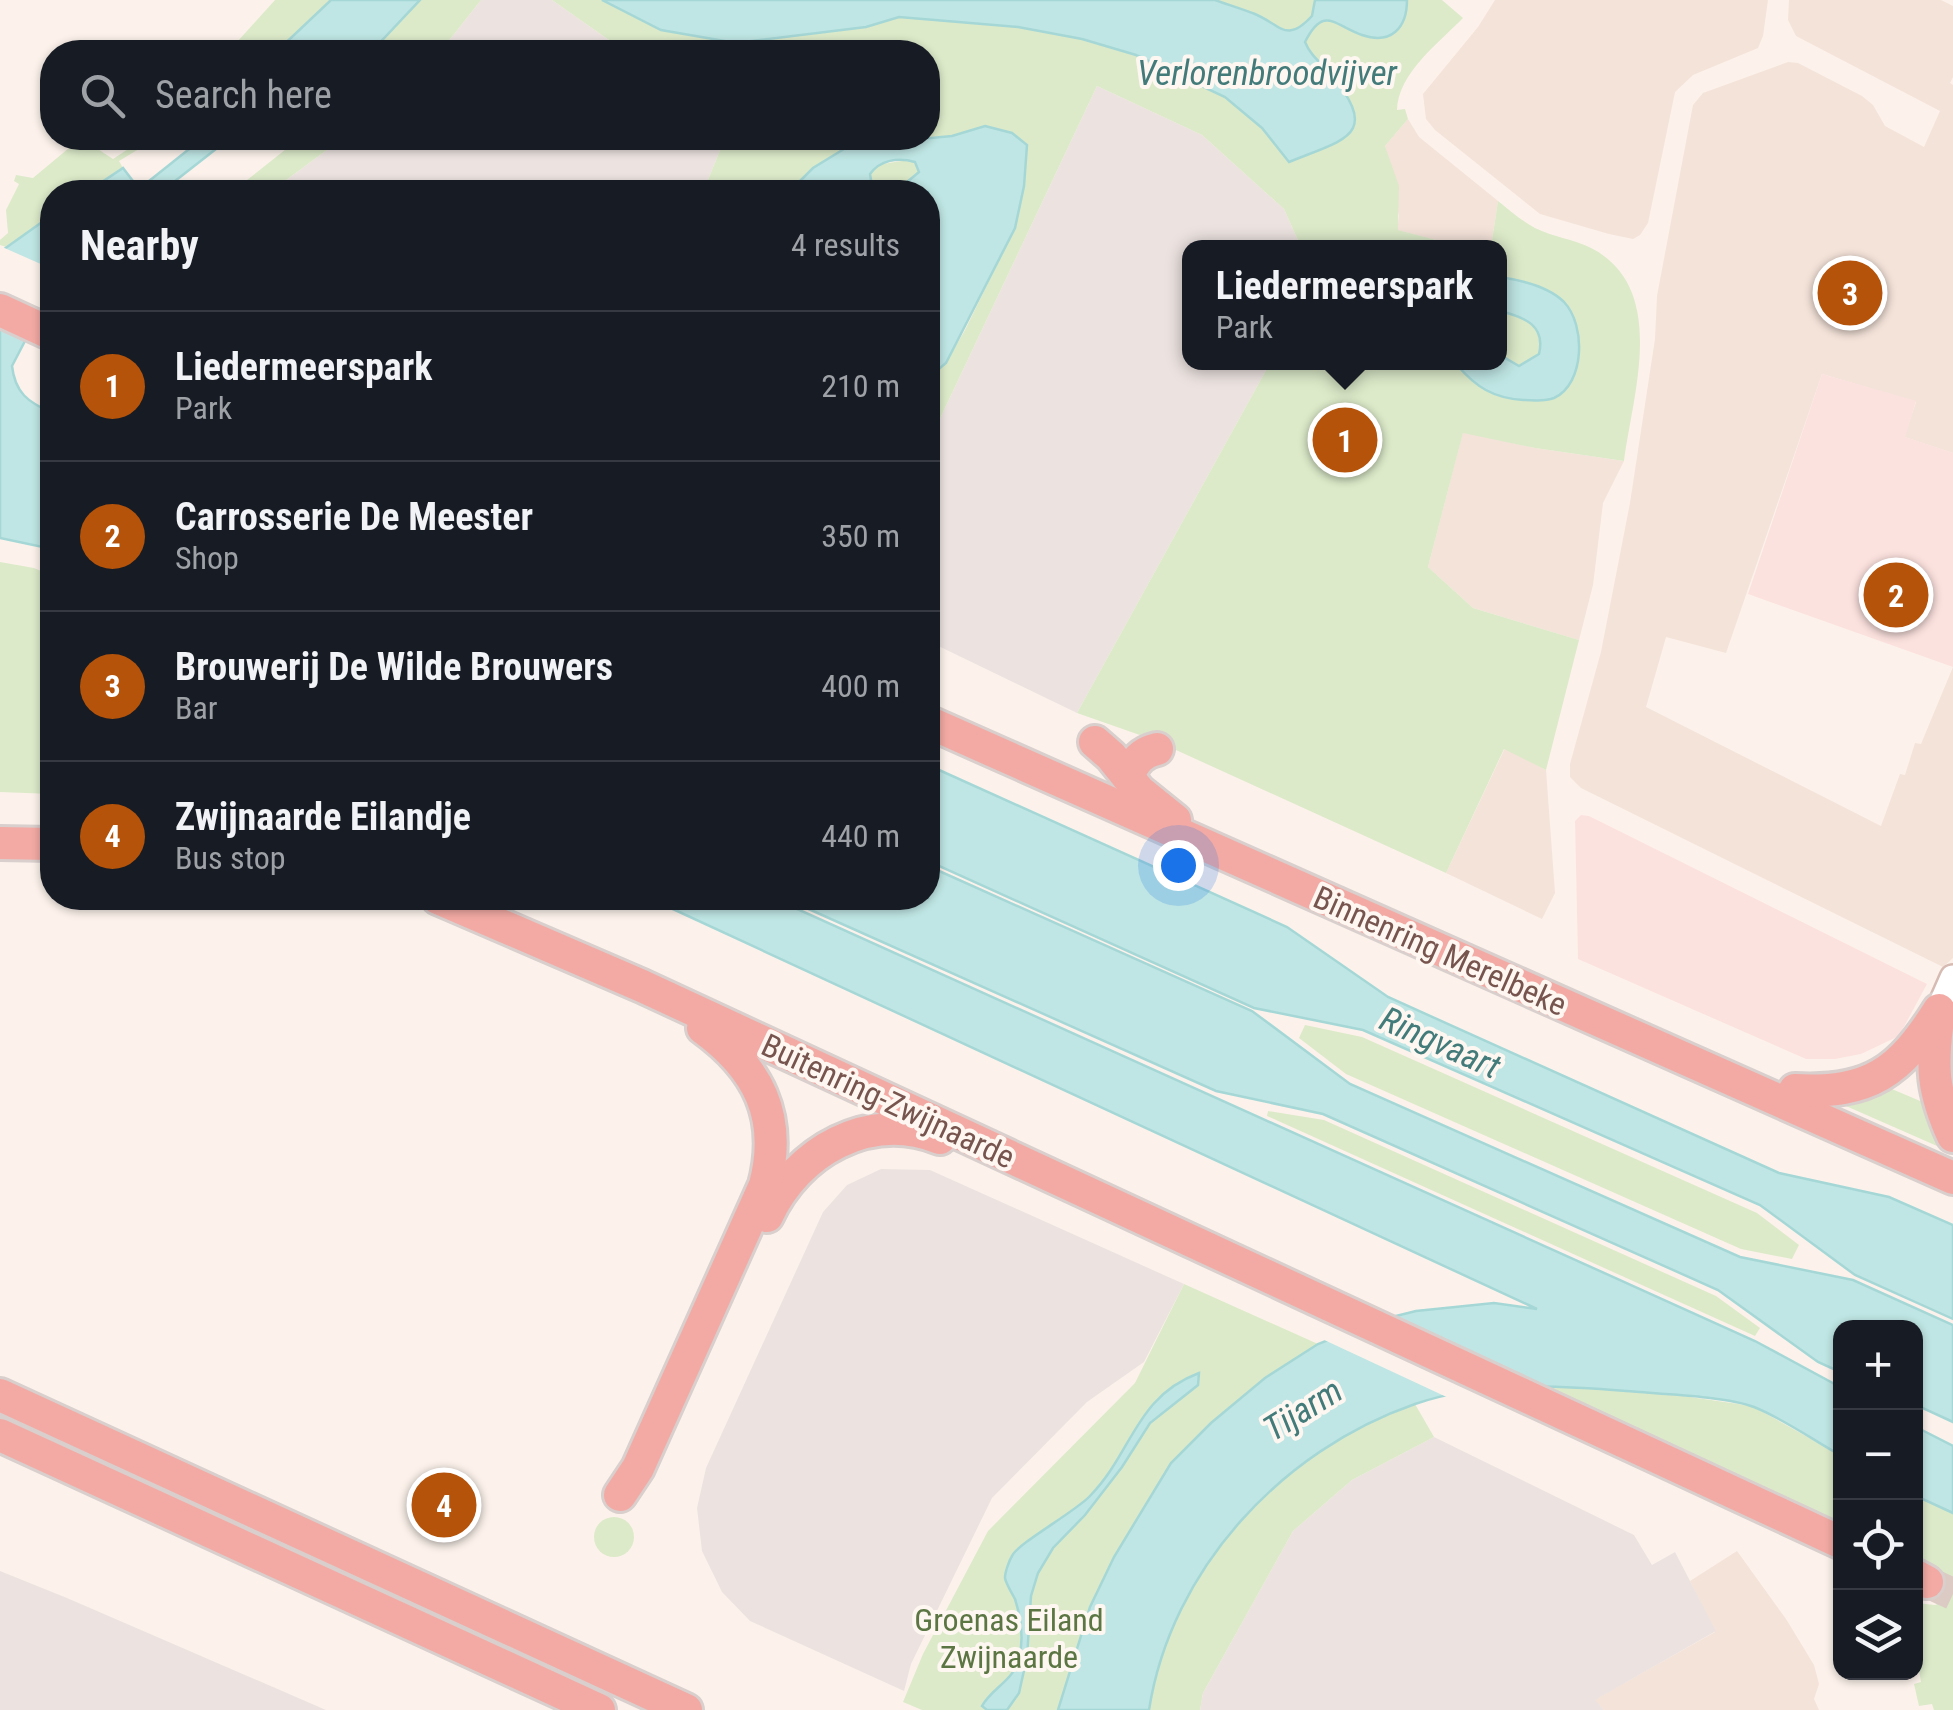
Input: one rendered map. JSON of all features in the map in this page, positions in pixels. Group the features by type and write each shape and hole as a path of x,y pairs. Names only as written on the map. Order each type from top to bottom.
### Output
{"highway":[{"path":"6,313 40,329"},
{"name":"Binnenring Merelbeke","path":"940,727 1953,1178"},
{"path":"1094,742 1152,803 1209,848"},
{"path":"1128,775 1136,760 1157,749"},
{"path":"0,843 40,844"},
{"name":"Buitenring-Zwijnaarde","path":"466,910 642,986 1833,1539"},
{"path":"642,986 655,1005 703,1027 749,1069 770,1123 771,1148 765,1185 638,1468 632,1500 650,1477 770,1210 795,1172 826,1147 868,1132 912,1131 953,1143 980,1143"},
{"path":"1795,1090 1832,1091 1876,1079 1919,1042 1949,990"},
{"path":"1949,990 1934,1078 1939,1106 1953,1136"},
{"path":"1594,1020 1661,1034 1953,1160"},
{"path":"0,1395 686,1710"},
{"path":"0,1436 599,1710"}],"shaded area":[{"path":"481,0 552,0 609,40 449,40"},
{"path":"1495,0 1768,0 1758,48 1693,75 1675,92 1648,223 1640,235 1633,239 1609,234 1540,214 1426,119 1423,94"},
{"path":"1789,0 1941,0 1953,6 1953,453 1904,437 1916,402 1822,374 1726,653 1666,637 1646,707 1881,826 1900,774 1905,775 1915,743 1921,744 1953,667 1953,958 1943,967 1581,788 1570,777 1570,764 1601,652 1630,503 1655,339 1657,296 1693,105 1703,93 1788,62 1798,63 1862,96 1873,105 1885,126 1924,147 1940,111 1796,36 1788,20"},
{"path":"1097,86 1202,135 1284,209 1298,240 1182,240 1182,370 1266,370 1077,713 940,647 940,419"},
{"path":"1408,119 1419,137 1498,201 1492,240 1436,240 1397,230 1399,216 1385,146"},
{"path":"327,150 720,150 708,180 286,180"},
{"path":"1822,374 1916,401 1905,437 1953,453 1953,667 1748,594"},
{"path":"1463,432 1624,461 1603,503 1593,585 1579,640 1473,608 1428,567"},
{"path":"1505,748 1546,770 1555,893 1542,919 1446,873"},
{"path":"1581,815 1927,984 1899,1036 1861,1054 1806,1059 1578,959 1575,821"},
{"path":"881,1169 930,1170 1184,1284 1144,1362 1087,1402 992,1498 911,1664 904,1691 750,1621 722,1592 702,1551 697,1508 706,1468 823,1212 847,1185"},
{"path":"1434,1437 1634,1535 1652,1565 1675,1552 1716,1631 1595,1700 1604,1710 1200,1710 1203,1693 1293,1531 1352,1480"},
{"path":"1737,1551 1814,1665 1819,1684 1814,1699 1819,1710 1604,1710 1594,1700 1715,1632 1690,1581"},
{"path":"0,1571 67,1598 326,1710 0,1710"}],"green space":[{"path":"275,0 331,0 289,40 239,40"},
{"path":"420,0 481,0 449,40 382,40"},
{"path":"552,0 1442,0 1463,18 1421,59 1404,84 1397,110 1405,109 1408,119 1385,146 1399,186 1398,230 1436,240 1298,240 1284,209 1202,135 1097,86 940,419 940,368 965,330 1015,228 1024,186 985,126 940,136 940,40 609,40"},
{"path":"67,150 99,150 113,159 127,150 137,150 119,161 123,168 105,180 40,180 40,223 6,247 0,245 8,233 6,210 19,184 14,181 16,175 33,178"},
{"path":"285,150 327,150 286,180 247,180"},
{"path":"720,150 842,150 801,180 708,180"},
{"path":"907,160 915,162 919,172 909,180 871,180 870,174 877,165"},
{"path":"1498,201 1535,228 1593,249 1616,267 1631,290 1638,316 1638,375 1624,461 1463,433 1428,567 1473,608 1579,640 1546,770 1504,749 1446,873 1154,740 1077,713 1266,370 1507,370 1507,240 1492,240"},
{"path":"0,562 40,571 40,794 0,792"},
{"path":"1305,1025 1362,1037 1757,1213 1799,1245 1792,1259 1741,1249 1346,1074 1299,1038"},
{"path":"1880,1084 1932,1106 1953,1153 1830,1099"},
{"path":"1268,1111 1324,1120 1716,1296 1760,1328 1755,1336 1267,1116"},
{"name":"Groenas Eiland Zwijnaarde","path":"1184,1284 1318,1344 1265,1378 1171,1463 1114,1557 1090,1607 1058,1710 922,1710 903,1702 923,1654 988,1531 1135,1383"},
{"path":"1531,1386 1683,1396 1752,1406 1833,1451 1833,1529"},
{"path":"1415,1404 1434,1437 1352,1480 1293,1531 1203,1693 1200,1710 1149,1710 1158,1667 1173,1626 1216,1552 1244,1518 1309,1460 1353,1431"},
{"path":"1923,1499 1953,1513 1953,1710 1934,1710 1932,1704 1919,1706 1914,1684 1923,1680 1923,1604 1946,1601 1950,1588 1923,1561"},
{"path":"614,1517 628,1523 634,1537 628,1551 614,1557 600,1551 594,1537 600,1523"}],"water":[{"path":"331,0 420,0 382,40 289,40"},
{"name":"Verlorenbroodvijver","path":"602,0 1215,0 1289,31 1312,16 1315,0 1407,0 1404,19 1389,36 1372,38 1330,21 1312,30 1305,42 1307,47 1345,94 1355,123 1340,140 1289,162 1262,128 1225,97 1136,55 1082,39 1018,27 899,17 866,27 760,40 719,40 661,30"},
{"path":"985,126 1012,133 1027,145 1015,228 940,368 940,180 909,180 919,172 915,162 896,160 879,166 870,174 871,180 801,180 842,150 940,150 940,137"},
{"path":"188,150 215,150 176,180 150,180"},
{"path":"123,168 132,180 105,180"},
{"path":"40,224 40,329 25,341 12,366 24,396 40,407 40,546 0,538 0,252"},
{"path":"1507,278 1550,292 1571,312 1579,339 1577,368 1564,391 1554,398 1523,400 1494,394 1463,370 1507,370 1507,359 1519,366 1539,354 1536,329 1507,313"},
{"name":"Ringvaart","path":"940,770 1287,927 1388,997 1779,1173 1889,1197 1953,1225 1953,1319 1855,1275 1760,1205 1363,1030 1254,1008 940,866"},
{"path":"940,871 1252,1011 1350,1084 1740,1257 1853,1280 1953,1325 1953,1422 1923,1408 1923,1320 1833,1320 1833,1369 1718,1290 1323,1114 1216,1091 811,910 940,910"},
{"name":"Tijarm","path":"675,910 800,910 1755,1341 1833,1383 1833,1451 1765,1412 1742,1403 1710,1398 1573,1387 1520,1387 1467,1391 1415,1404 1320,1451 1240,1521 1208,1563 1181,1609 1161,1658 1149,1710 1058,1710 1090,1607 1114,1557 1171,1463 1211,1423 1265,1378 1318,1344 1376,1321 1416,1311 1494,1303 1537,1309"},
{"path":"1199,1373 1198,1385 1150,1423 1085,1515 1053,1548 1038,1573 1031,1596 1027,1657 1019,1693 1007,1710 987,1710 982,1706 1012,1673 1021,1651 1019,1614 1005,1578 1012,1556 1090,1496 1161,1396"},
{"path":"1923,1431 1953,1446 1953,1513 1923,1499"}],"pier":[{"path":"0,246 40,264 40,326 0,328"},
{"path":"1376,1316 1511,1392 1453,1400 1320,1338"}],"tunnel":[{"path":"1927,1582 1953,1594"}],"place":[{"name":"Brouwerij De Wilde Brouwers","path":"1850,293"},
{"name":"Liedermeerspark","path":"1345,440"},
{"name":"Carrosserie De Meester","path":"1896,595"},
{"name":"Zwijnaarde Eilandje","path":"444,1505"}]}
